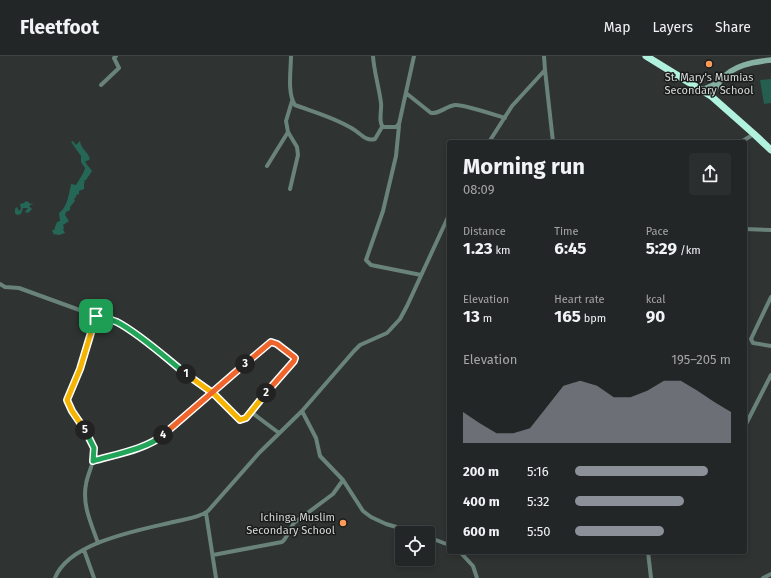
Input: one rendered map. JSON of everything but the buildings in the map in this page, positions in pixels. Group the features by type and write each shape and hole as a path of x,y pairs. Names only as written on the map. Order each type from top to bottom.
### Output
{"highway":[{"path":"646,56 711,96 771,150"}],"street":[{"path":"100,85 120,68 114,58 116,56"},
{"path":"291,56 290,81 293,99 292,102 295,105 353,129 365,138 375,139 382,127 380,123 381,103 373,56"},
{"path":"414,56 399,126 396,156 383,211 366,260 371,265 421,274"},
{"path":"544,56 553,140"},
{"path":"711,96 720,82 732,70 744,65 771,60"},
{"path":"490,140 512,106 545,70"},
{"path":"702,90 720,82"},
{"path":"406,93 431,113 446,107 458,105 505,118"},
{"path":"290,189 298,156 297,147 288,132 286,121 293,99"},
{"path":"382,127 394,128 399,126"},
{"path":"267,166 288,132"},
{"path":"744,140 754,134"},
{"path":"55,578 62,566 98,542 125,533 184,520 206,512 279,433 302,411 360,345 380,337 397,323 407,306 447,219"},
{"path":"747,229 771,230"},
{"path":"0,284 5,287 19,288 96,316 112,320 150,345 198,383 212,392 240,420 246,418 295,358 274,342 269,342 212,392 156,441 93,461"},
{"path":"771,297 769,308 751,339 753,343 771,346"},
{"path":"96,316 80,369 67,400 93,445 93,461 86,483 85,502 98,542"},
{"path":"747,422 771,375"},
{"path":"302,411 316,438 320,456 343,480 367,514 386,524 395,527"},
{"path":"251,412 279,433"},
{"path":"213,555 282,542 286,538 294,523 333,494 343,480"},
{"path":"206,512 216,578"},
{"path":"435,539 447,543"},
{"path":"84,550 94,578"},
{"path":"462,554 473,566 477,578"},
{"path":"648,554 651,578"},
{"path":"763,578 771,574"}],"green space":[{"path":"771,79 771,103 764,104 760,80"},
{"path":"73,141 76,145 80,141 90,159 85,162 92,171 84,181 84,189 79,191 79,194 76,195 74,199 75,201 70,207 70,210 66,212 65,215 69,221 63,225 65,233 54,235 52,230 54,230 57,222 60,221 59,213 66,204 71,184 76,185 85,168 81,162 81,156 71,142"},
{"path":"26,201 30,204 34,203 29,206 32,209 28,213 25,212 28,208 23,208 21,214 17,215 15,213 15,209 17,207 19,211 21,209 20,204"}],"place":[{"name":"St. Mary's Mumias Secondary School","path":"709,64"},
{"name":"Ichinga Muslim Secondary School","path":"343,523"}],"route":[{"path":"96,316 80,369 67,400 93,445 93,461 156,441 160,438 212,392 269,342 274,342 295,358 255,405 246,418 240,420 212,392 198,383 150,345 117,322 96,316"}]}
